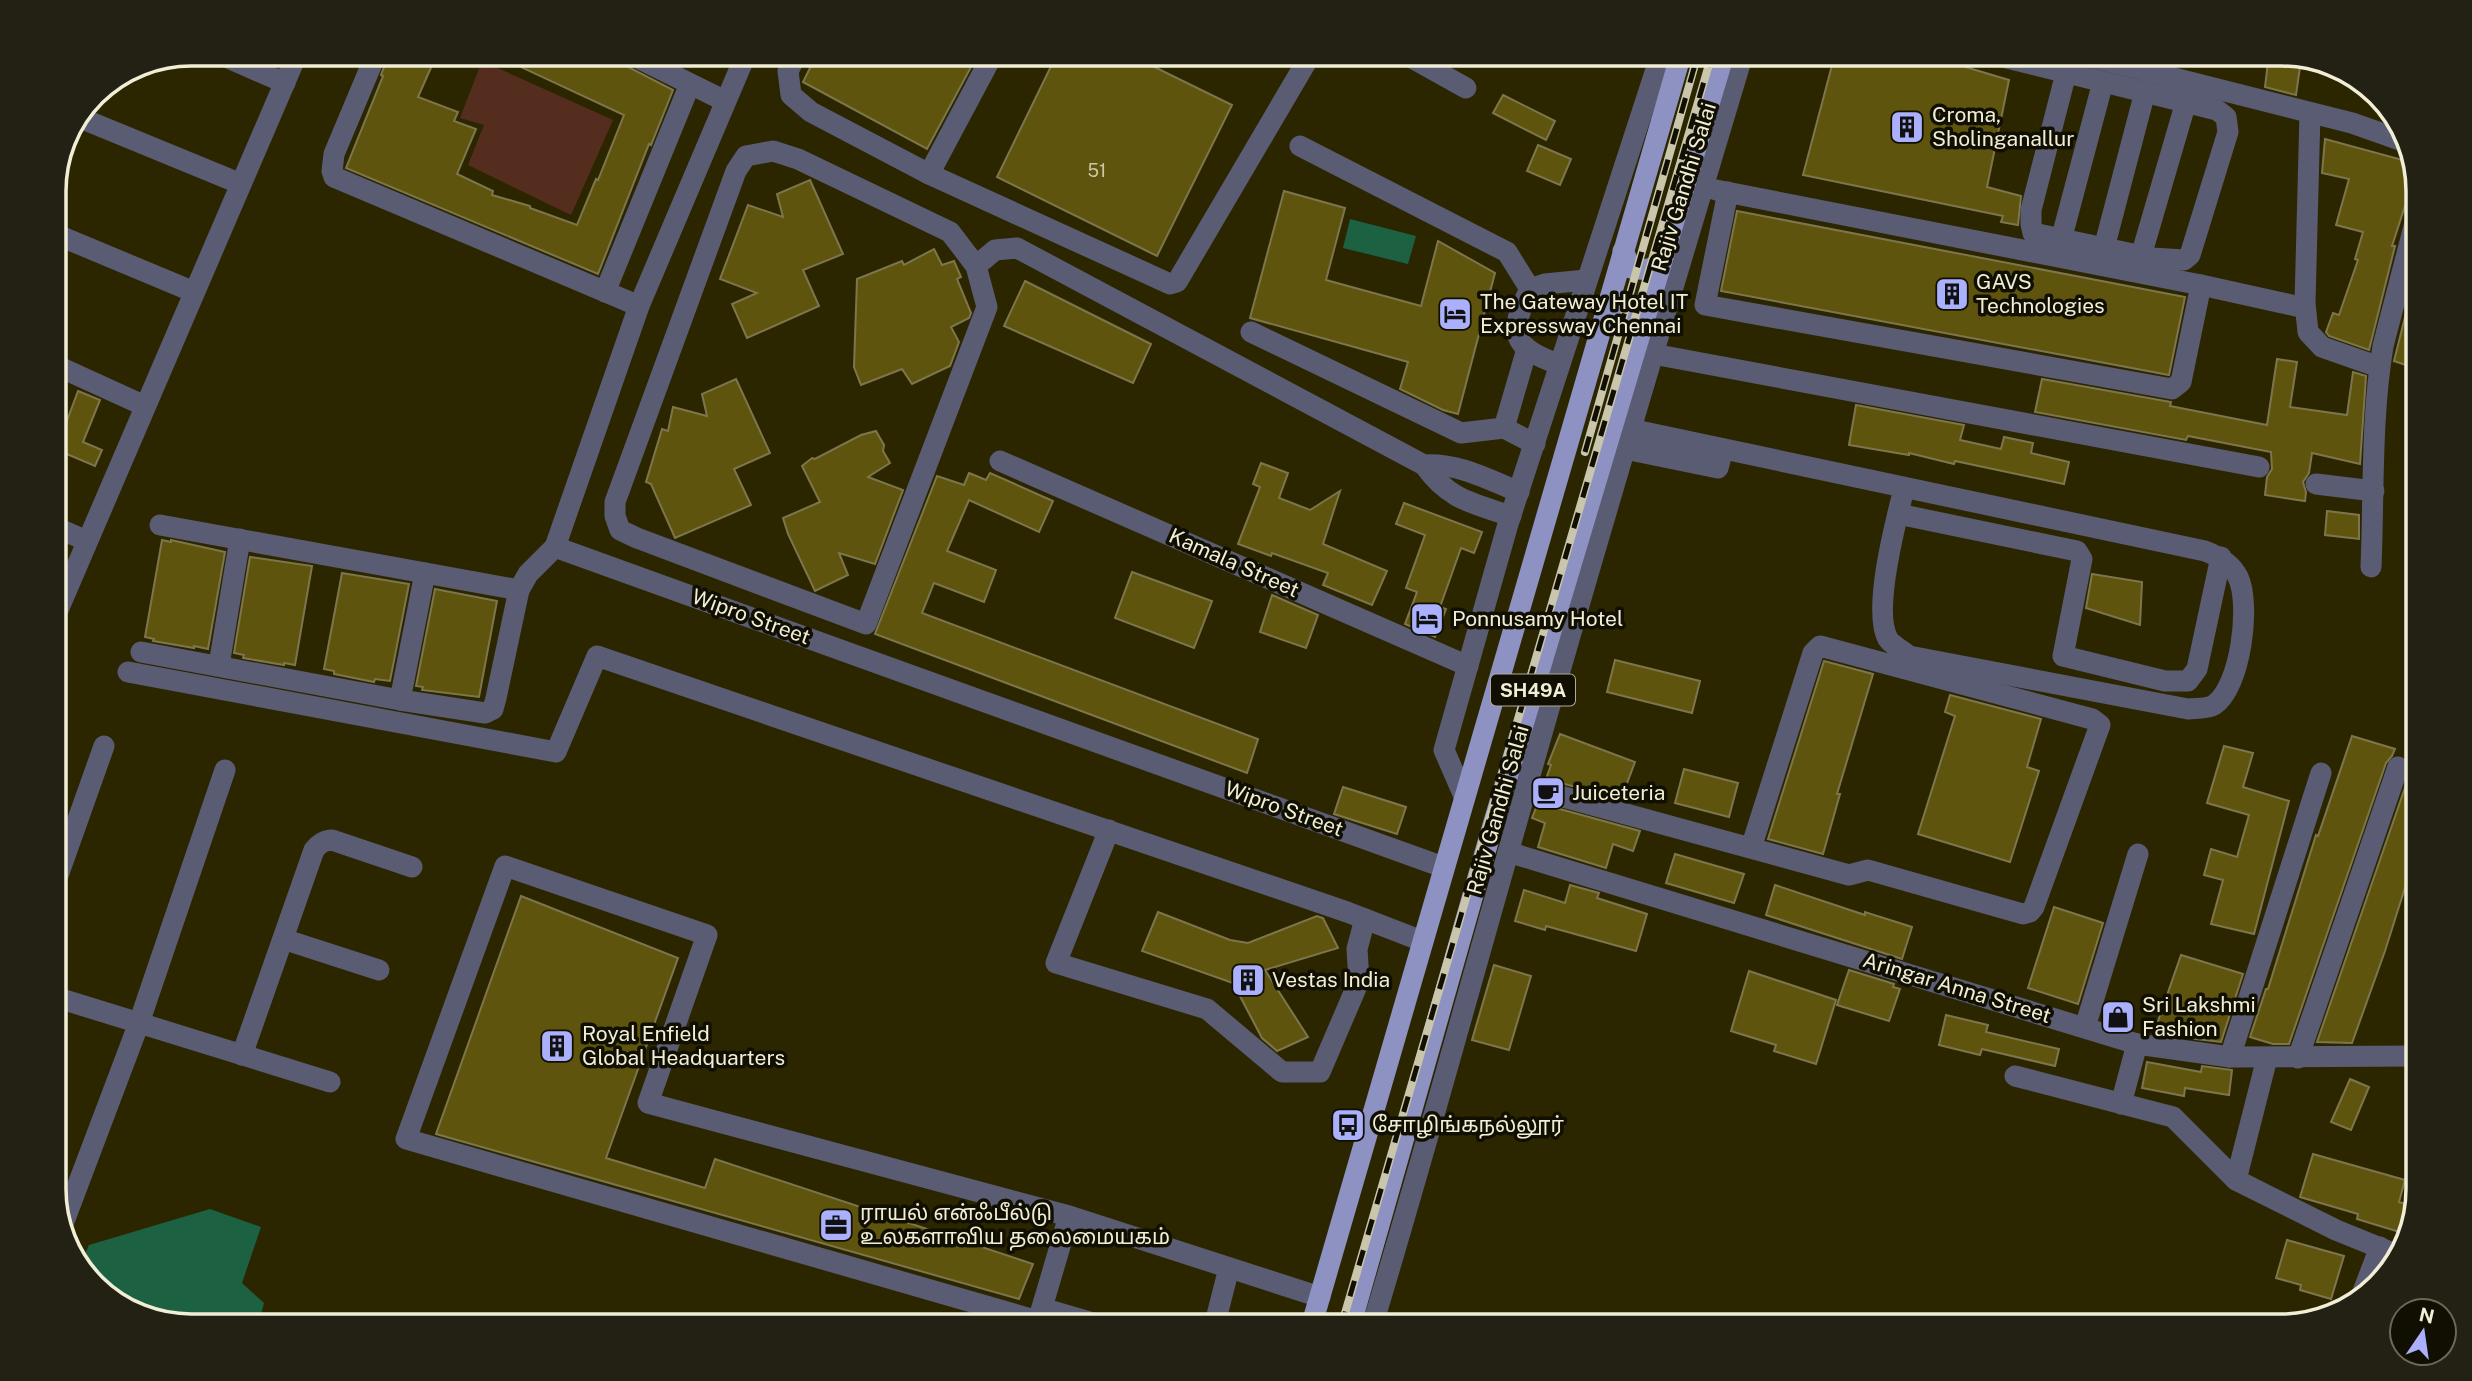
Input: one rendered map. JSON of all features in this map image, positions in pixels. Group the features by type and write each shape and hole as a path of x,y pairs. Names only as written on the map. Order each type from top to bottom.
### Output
{"main road":[{"name":"Rajiv Gandhi Salai","path":"1315,1314 1677,66"},
{"name":"Rajiv Gandhi Salai","path":"1354,1314 1494,821 1634,386 1640,333 1720,66"},
{"path":"1623,251 1631,268 1654,268 1661,262"},
{"path":"1603,322 1614,314 1629,315 1638,325 1640,333"}],"street":[{"path":"246,66 285,83"},
{"path":"67,589 292,66"},
{"path":"371,66 331,162 334,177 639,306"},
{"path":"654,66 725,102"},
{"path":"141,652 400,700 485,713 493,709 519,590 527,574 555,547 639,306 741,66"},
{"path":"791,66 788,71 792,95 811,112 929,174 1170,285 1177,282 1304,66"},
{"path":"929,174 987,66"},
{"path":"1427,66 1466,88"},
{"path":"1464,796 1444,750 1558,364 1657,66"},
{"path":"1376,1314 1420,1169 1508,852 1628,439 1634,386 1653,354 1739,66"},
{"path":"2038,66 2217,110 2226,117 2228,132 2190,255 2184,260 2141,256 2033,233 2031,210 2066,73"},
{"path":"2126,66 2352,123 2394,138"},
{"path":"2061,240 2103,82"},
{"path":"606,292 690,84"},
{"path":"2104,248 2145,92"},
{"path":"2141,256 2186,102"},
{"path":"2310,113 2305,308 2308,332 2322,346 2379,367"},
{"path":"88,121 241,184"},
{"path":"1300,146 1507,252 1530,289"},
{"path":"855,655 987,307 976,266 950,232 809,164 773,151 746,156 736,171 615,502 615,516 620,530 637,538 866,624"},
{"path":"1703,187 2271,299 2305,308"},
{"path":"1727,192 1705,305 2172,388 2181,382 2201,285"},
{"path":"67,239 194,292"},
{"path":"976,266 995,250 1017,248 1424,465 1437,483 1446,490 1511,516"},
{"path":"2371,567 2373,435 2379,367 2405,261"},
{"path":"1558,364 1535,356 1520,344 1516,330 1522,306 1530,289 1545,284 1586,280"},
{"path":"1251,332 1461,433 1504,428 1535,444"},
{"path":"1504,428 1527,349"},
{"path":"1653,354 2259,467"},
{"path":"67,370 145,406"},
{"path":"1628,439 1723,449 2191,548 2221,557 2238,577 2243,599 2242,635 2234,678 2225,694 2213,706 2188,709 1909,656 1888,639 1883,614 1888,554 1905,489"},
{"name":"Kamala Street","path":"1000,461 1468,666"},
{"path":"1424,465 1444,464 1519,492"},
{"path":"2316,484 2374,491"},
{"path":"1898,514 2077,551 2082,559 2063,656 2165,681 2188,681 2197,669 2221,557"},
{"path":"160,525 519,590"},
{"path":"67,532 87,541"},
{"path":"219,665 240,539"},
{"name":"Wipro Street","path":"555,547 1443,867"},
{"path":"400,700 425,573"},
{"path":"1527,787 1849,876 1868,870 2017,914 2031,912 2100,725 2092,719 1820,646 1813,653 1751,848"},
{"path":"128,673 556,752 597,656 1109,830 1422,941"},
{"path":"67,850 104,746"},
{"path":"2298,1058 2398,767"},
{"path":"68,1210 139,1023 225,771"},
{"path":"2230,1058 2321,773"},
{"path":"1109,830 1056,963 1207,1009 1282,1072 1320,1072 1359,981 1357,949 1365,919"},
{"path":"242,1055 314,850 323,841 332,840 412,867"},
{"name":"Aringar Anna Street","path":"1508,852 2137,1044 2230,1058 2406,1056"},
{"path":"2085,1027 2138,854"},
{"path":"1014,1314 407,1139 505,866 708,935 648,1103 1069,1216 1320,1297"},
{"path":"283,939 379,971"},
{"path":"67,1001 330,1082"},
{"path":"2121,1104 2137,1044"},
{"path":"2236,1180 2267,1058"},
{"path":"2015,1076 2173,1117 2236,1180 2336,1230 2389,1251"},
{"path":"1040,1314 1069,1216"},
{"path":"2368,1279 2380,1247"},
{"path":"1217,1314 1229,1268"},
{"path":"1042,1308 1063,1314"}],"shaded area":[{"path":"480,66 493,66 613,120 571,215 468,165 484,125 460,118"},
{"path":"1350,219 1416,236 1408,264 1343,248"},
{"path":"210,1209 261,1227 242,1283 264,1303 261,1314 175,1313 144,1305 109,1284 97,1272 85,1254 89,1245"}],"building":[{"path":"384,66 432,66 418,97 458,112 454,121 476,129 457,174 493,191 492,195 530,206 577,225 624,115 519,66 626,66 673,90 598,274 346,168 383,76 381,75"},
{"path":"811,66 972,66 927,149 803,82"},
{"path":"1051,66 1152,66 1232,105 1157,256 997,177"},
{"name":"Croma, Sholinganallur","path":"1832,66 1962,66 2009,80 1987,187 2021,196 2018,225 2001,222 2003,216 1803,175"},
{"path":"2268,66 2300,69 2296,95 2265,87"},
{"path":"1503,95 1555,121 1546,140 1493,113"},
{"path":"2325,139 2401,160 2405,206 2392,246 2395,246 2369,350 2329,336 2326,332 2333,313 2339,315 2358,260 2355,259 2363,232 2336,225 2349,179 2322,173"},
{"path":"1538,145 1571,159 1560,185 1527,171"},
{"path":"810,180 843,254 803,270 819,306 747,338 732,304 757,293 720,279 748,205 783,217 777,194"},
{"path":"1284,191 1345,208 1326,280 1421,306 1438,241 1495,273 1458,414 1443,410 1400,389 1408,362 1250,318"},
{"name":"GAVS Technologies","path":"1737,211 2185,297 2169,375 1721,291"},
{"path":"934,249 942,265 954,261 961,277 957,279 971,313 969,318 951,327 959,342 950,366 912,384 902,369 861,385 854,367 857,279 902,261 904,265"},
{"path":"1025,281 1151,344 1133,383 1004,326"},
{"path":"2405,316 2405,365 2394,361"},
{"path":"2277,359 2297,362 2290,407 2347,415 2353,372 2366,376 2360,464 2312,453 2309,473 2303,482 2305,501 2265,495 2267,477 2272,469 2271,452 2188,436 2186,440 2035,412 2042,379 2171,402 2170,406 2267,425"},
{"path":"736,379 770,453 734,469 751,505 675,538 651,484 646,482 662,429 668,431 673,407 707,416 702,394"},
{"path":"78,391 100,400 83,442 102,450 95,466 67,454 67,421"},
{"path":"1856,405 1964,425 1960,440 2001,449 2004,437 2033,443 2031,453 2069,462 2064,484 1955,461 1954,464 1909,453 1849,445"},
{"path":"876,431 890,463 868,477 903,490 875,564 839,553 848,575 815,591 783,518 820,502 802,466 812,458 815,459 861,435"},
{"path":"1261,463 1288,473 1279,498 1310,510 1340,491 1323,544 1387,571 1372,605 1323,585 1328,573 1238,544 1260,487 1253,484"},
{"path":"969,473 986,480 990,473 1053,501 1039,532 969,500 947,551 996,570 984,602 934,583 922,613 1258,739 1247,773 875,634 937,476 964,485"},
{"path":"1404,503 1482,532 1474,553 1461,548 1440,607 1446,609 1435,637 1405,624 1417,592 1406,588 1425,535 1396,524"},
{"path":"2327,511 2359,515 2359,539 2325,535"},
{"path":"162,540 225,552 208,649 153,641 154,639 145,637"},
{"path":"250,557 312,566 295,665 243,658 244,655 234,653"},
{"path":"1132,572 1212,601 1194,648 1115,618"},
{"path":"342,573 409,584 390,681 375,679 374,682 334,674 334,671 324,669"},
{"path":"2092,574 2142,582 2140,625 2086,608"},
{"path":"435,589 497,601 479,697 422,690 423,687 416,686"},
{"path":"1272,595 1318,615 1306,648 1260,632"},
{"path":"1615,660 1700,681 1692,713 1607,692"},
{"path":"1824,661 1873,674 1837,794 1840,794 1823,854 1768,839"},
{"path":"1950,695 2041,719 2027,767 2039,771 2010,862 1918,834 1955,716 1945,712"},
{"path":"1560,734 1635,762 1621,799 1546,779 1551,765 1548,764"},
{"path":"2352,736 2395,749 2386,763 2289,1044 2273,1044 2250,1037 2268,989 2316,835 2318,836"},
{"path":"2224,746 2253,753 2243,787 2289,801 2254,934 2211,924 2223,880 2204,875 2211,849 2237,857 2249,815 2207,803"},
{"path":"1684,769 1738,783 1729,817 1675,803"},
{"path":"2406,786 2406,885 2385,951 2352,1043 2317,1042"},
{"path":"1343,787 1406,807 1397,834 1334,814"},
{"path":"1538,803 1640,831 1633,851 1613,844 1606,868 1538,847 1545,823 1532,818"},
{"path":"1675,854 1744,874 1734,903 1666,883"},
{"path":"1570,885 1599,893 1597,898 1647,914 1636,951 1546,926 1545,930 1515,921 1524,890 1565,903"},
{"path":"1775,885 1865,915 1865,912 1912,927 1902,959 1766,915"},
{"name":"Royal Enfield Global Headquarters","path":"521,896 678,958 606,1158 705,1188 715,1159 1033,1264 1019,1299 436,1134"},
{"path":"2054,907 2103,923 2078,1004 2028,988"},
{"name":"Vestas India","path":"1158,912 1230,940 1248,943 1317,916 1323,918 1338,948 1265,970 1308,1037 1277,1051 1262,1038 1233,983 1142,951"},
{"path":"2181,955 2243,974 2221,1042 2196,1039 2156,1027"},
{"path":"1494,965 1531,976 1509,1050 1472,1040"},
{"path":"1849,970 1894,984 1893,987 1900,989 1889,1021 1837,1005"},
{"path":"1749,971 1836,1000 1816,1064 1774,1051 1776,1045 1731,1031"},
{"path":"1946,1015 1988,1025 1986,1032 2059,1049 2055,1066 1982,1049 1980,1055 1939,1045"},
{"path":"2147,1062 2201,1072 2202,1066 2232,1070 2229,1095 2185,1088 2184,1096 2142,1088"},
{"path":"2350,1079 2369,1087 2351,1130 2331,1122"},
{"path":"2313,1154 2405,1180 2399,1202 2404,1204 2398,1232 2357,1219 2358,1214 2300,1197"},
{"path":"2287,1240 2344,1256 2331,1299 2300,1290 2301,1285 2276,1278"}],"railway":[{"path":"1585,452 1695,66"},
{"path":"1345,1314 1709,66"}],"place":[{"name":"Croma, Sholinganallur","path":"1907,127"},
{"name":"GAVS Technologies","path":"1952,294"},
{"name":"The Gateway Hotel IT Expressway Chennai","path":"1455,314"},
{"name":"Ponnusamy Hotel","path":"1427,619"},
{"name":"Juiceteria","path":"1548,793"},
{"name":"Vestas India","path":"1248,980"},
{"name":"Sri Lakshmi Fashion","path":"2118,1017"},
{"name":"Royal Enfield Global Headquarters","path":"557,1046"},
{"name":"சோழிங்கநல்லூர்","path":"1348,1125"},
{"name":"ராயல் என்ஃபீல்டு உலகளாவிய தலைமையகம்","path":"836,1225"}]}
